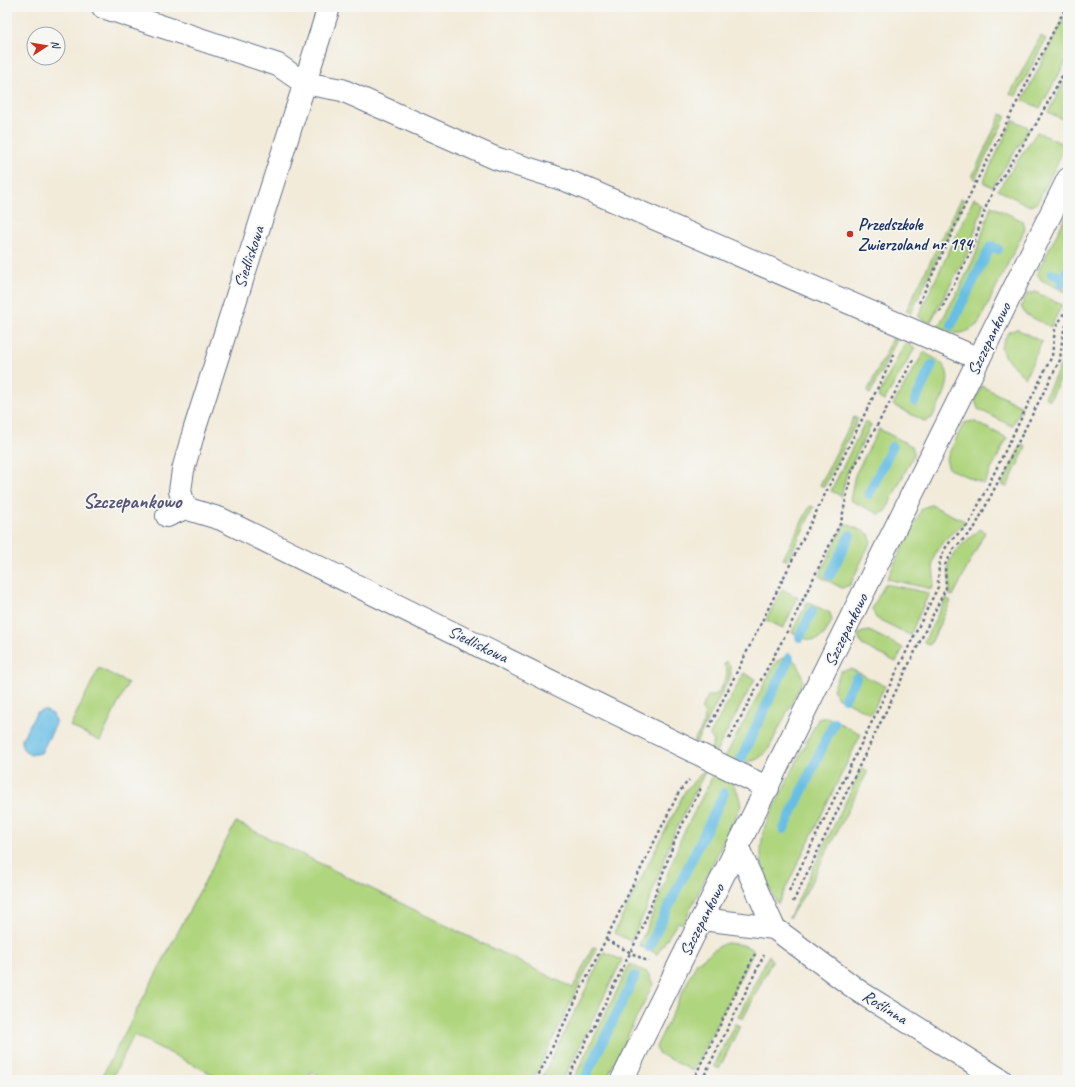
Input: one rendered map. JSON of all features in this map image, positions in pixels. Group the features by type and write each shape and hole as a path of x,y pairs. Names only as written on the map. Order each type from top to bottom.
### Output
{"street":[{"path":"103,7 278,65 304,83 342,90 495,158 568,181 979,359"},
{"name":"Siedliskowa","path":"329,7 194,431 183,470 176,512 222,519 768,788"},
{"name":"Szczepankowo","path":"622,1080 768,788 1068,179"},
{"name":"Roślinna","path":"738,848 774,928 860,992 1001,1080"},
{"name":"Roślinna","path":"702,919 774,928"}],"path":[{"path":"536,1080 679,792 708,758 788,630 841,522 852,471 917,332 975,184 1066,7"},
{"path":"708,758 700,746 917,332 959,278 971,252 987,204 995,188 1035,126 1068,65"},
{"path":"702,1080 767,949 781,906 938,587 938,564 948,542 969,524 1052,356 1055,329 1068,306"},
{"path":"692,1080 758,948 787,914 946,588 945,565 954,549 976,527 1060,360 1063,332 1068,321"},
{"path":"567,1080 642,929 708,758"},
{"path":"315,1080 317,1075"}],"green space":[{"path":"1068,10 1068,58 1040,108 1023,100"},
{"path":"1041,36 1046,39 1016,96 1010,94"},
{"path":"1068,76 1068,122 1048,112"},
{"path":"1001,114 1006,116 975,179 972,177"},
{"path":"1013,120 1030,128 992,187 983,182"},
{"path":"1037,132 1061,143 1064,150 1037,203 1030,206 998,190"},
{"path":"974,198 984,202 969,250 930,323 918,317"},
{"path":"961,199 965,200 911,313 906,311"},
{"path":"991,206 1023,221 1025,229 978,324 963,333 954,333 943,330 938,327 976,254"},
{"path":"1068,215 1068,293 1041,280 1037,273 1066,216"},
{"path":"1035,292 1062,305 1051,327 1025,314 1021,306 1027,294"},
{"path":"1017,329 1042,342 1025,378 1004,356 1001,347 1008,332"},
{"path":"893,338 897,340 870,394 867,392"},
{"path":"905,343 915,348 884,401 878,397"},
{"path":"924,352 940,362 946,370 948,377 945,391 932,418 924,421 893,405"},
{"path":"1064,353 1068,355 1068,363 1050,400 1045,397 1064,358"},
{"path":"982,386 1022,407 1012,426 978,409 975,400"},
{"path":"854,417 858,419 824,487 820,485"},
{"path":"973,421 1007,438 984,484 949,469 946,459 964,423"},
{"path":"865,422 871,425 847,473 841,496 831,491"},
{"path":"879,429 912,446 914,454 885,512 879,514 850,500 855,475"},
{"path":"1021,445 1026,447 1007,487 1002,485"},
{"path":"931,505 966,522 940,545 934,557 934,580 932,589 887,579 922,508"},
{"path":"810,506 814,507 788,560 783,559"},
{"path":"845,523 869,534 871,541 850,585 842,588 819,576"},
{"path":"980,529 985,532 953,596 948,594 950,587 948,568 949,562 956,551"},
{"path":"885,584 929,593 910,635 876,618 872,609"},
{"path":"782,589 798,598 783,628 766,620"},
{"path":"946,598 951,601 930,645 924,642"},
{"path":"807,602 830,613 832,620 821,638 816,640 806,639 792,632"},
{"path":"869,631 903,648 896,662 862,645 858,637 860,633"},
{"path":"783,658 788,658 798,664 803,681 769,748 760,758 749,762 737,762 724,759 776,662"},
{"path":"726,661 730,665 731,675 695,745 694,741 703,725 705,716 701,709 708,696 715,695 720,689 727,674 724,665"},
{"path":"99,668 128,683 100,741 70,726"},
{"path":"851,669 885,686 871,714 837,697 833,689 841,671"},
{"path":"744,673 755,679 715,754 710,751 714,742 710,735"},
{"path":"827,717 861,734 778,904 764,875 762,866 761,848 765,826 818,719"},
{"path":"708,766 674,833 645,912 631,941 614,933 685,791"},
{"path":"862,768 868,771 806,892 789,918"},
{"path":"716,770 726,777 736,789 741,806 683,924 678,922 657,954 639,945 652,916 682,836"},
{"path":"236,822 573,988 593,947 597,948 533,1080 322,1080 323,1078 311,1072 307,1080 224,1080 134,1035 111,1080 100,1080"},
{"path":"723,944 743,945 754,950 693,1071 658,1053 656,1047 697,962"},
{"path":"604,952 622,960 563,1080 541,1080"},
{"path":"769,955 772,961 743,1019 738,1017"},
{"path":"630,964 648,973 653,984 606,1080 573,1080"},
{"path":"735,1024 740,1026 719,1069 714,1066"}],"water":[{"path":"44,710 53,714 56,724 41,753 30,755 22,748 22,739 36,713"}],"waterway":[{"path":"951,325 991,246 998,249"},
{"path":"1061,284 1068,269"},
{"path":"1052,274 1063,278"},
{"path":"915,401 932,365"},
{"path":"869,494 892,447"},
{"path":"830,575 850,535"},
{"path":"800,637 812,611"},
{"path":"741,759 789,658"},
{"path":"845,698 856,678"},
{"path":"784,829 834,723"},
{"path":"649,947 724,793"},
{"path":"584,1080 635,976"}],"place":[{"name":"Przedszkole Zwierzoland nr 194","path":"850,234"}],"district":[{"name":"Szczepankowo","path":"132,501"}]}
